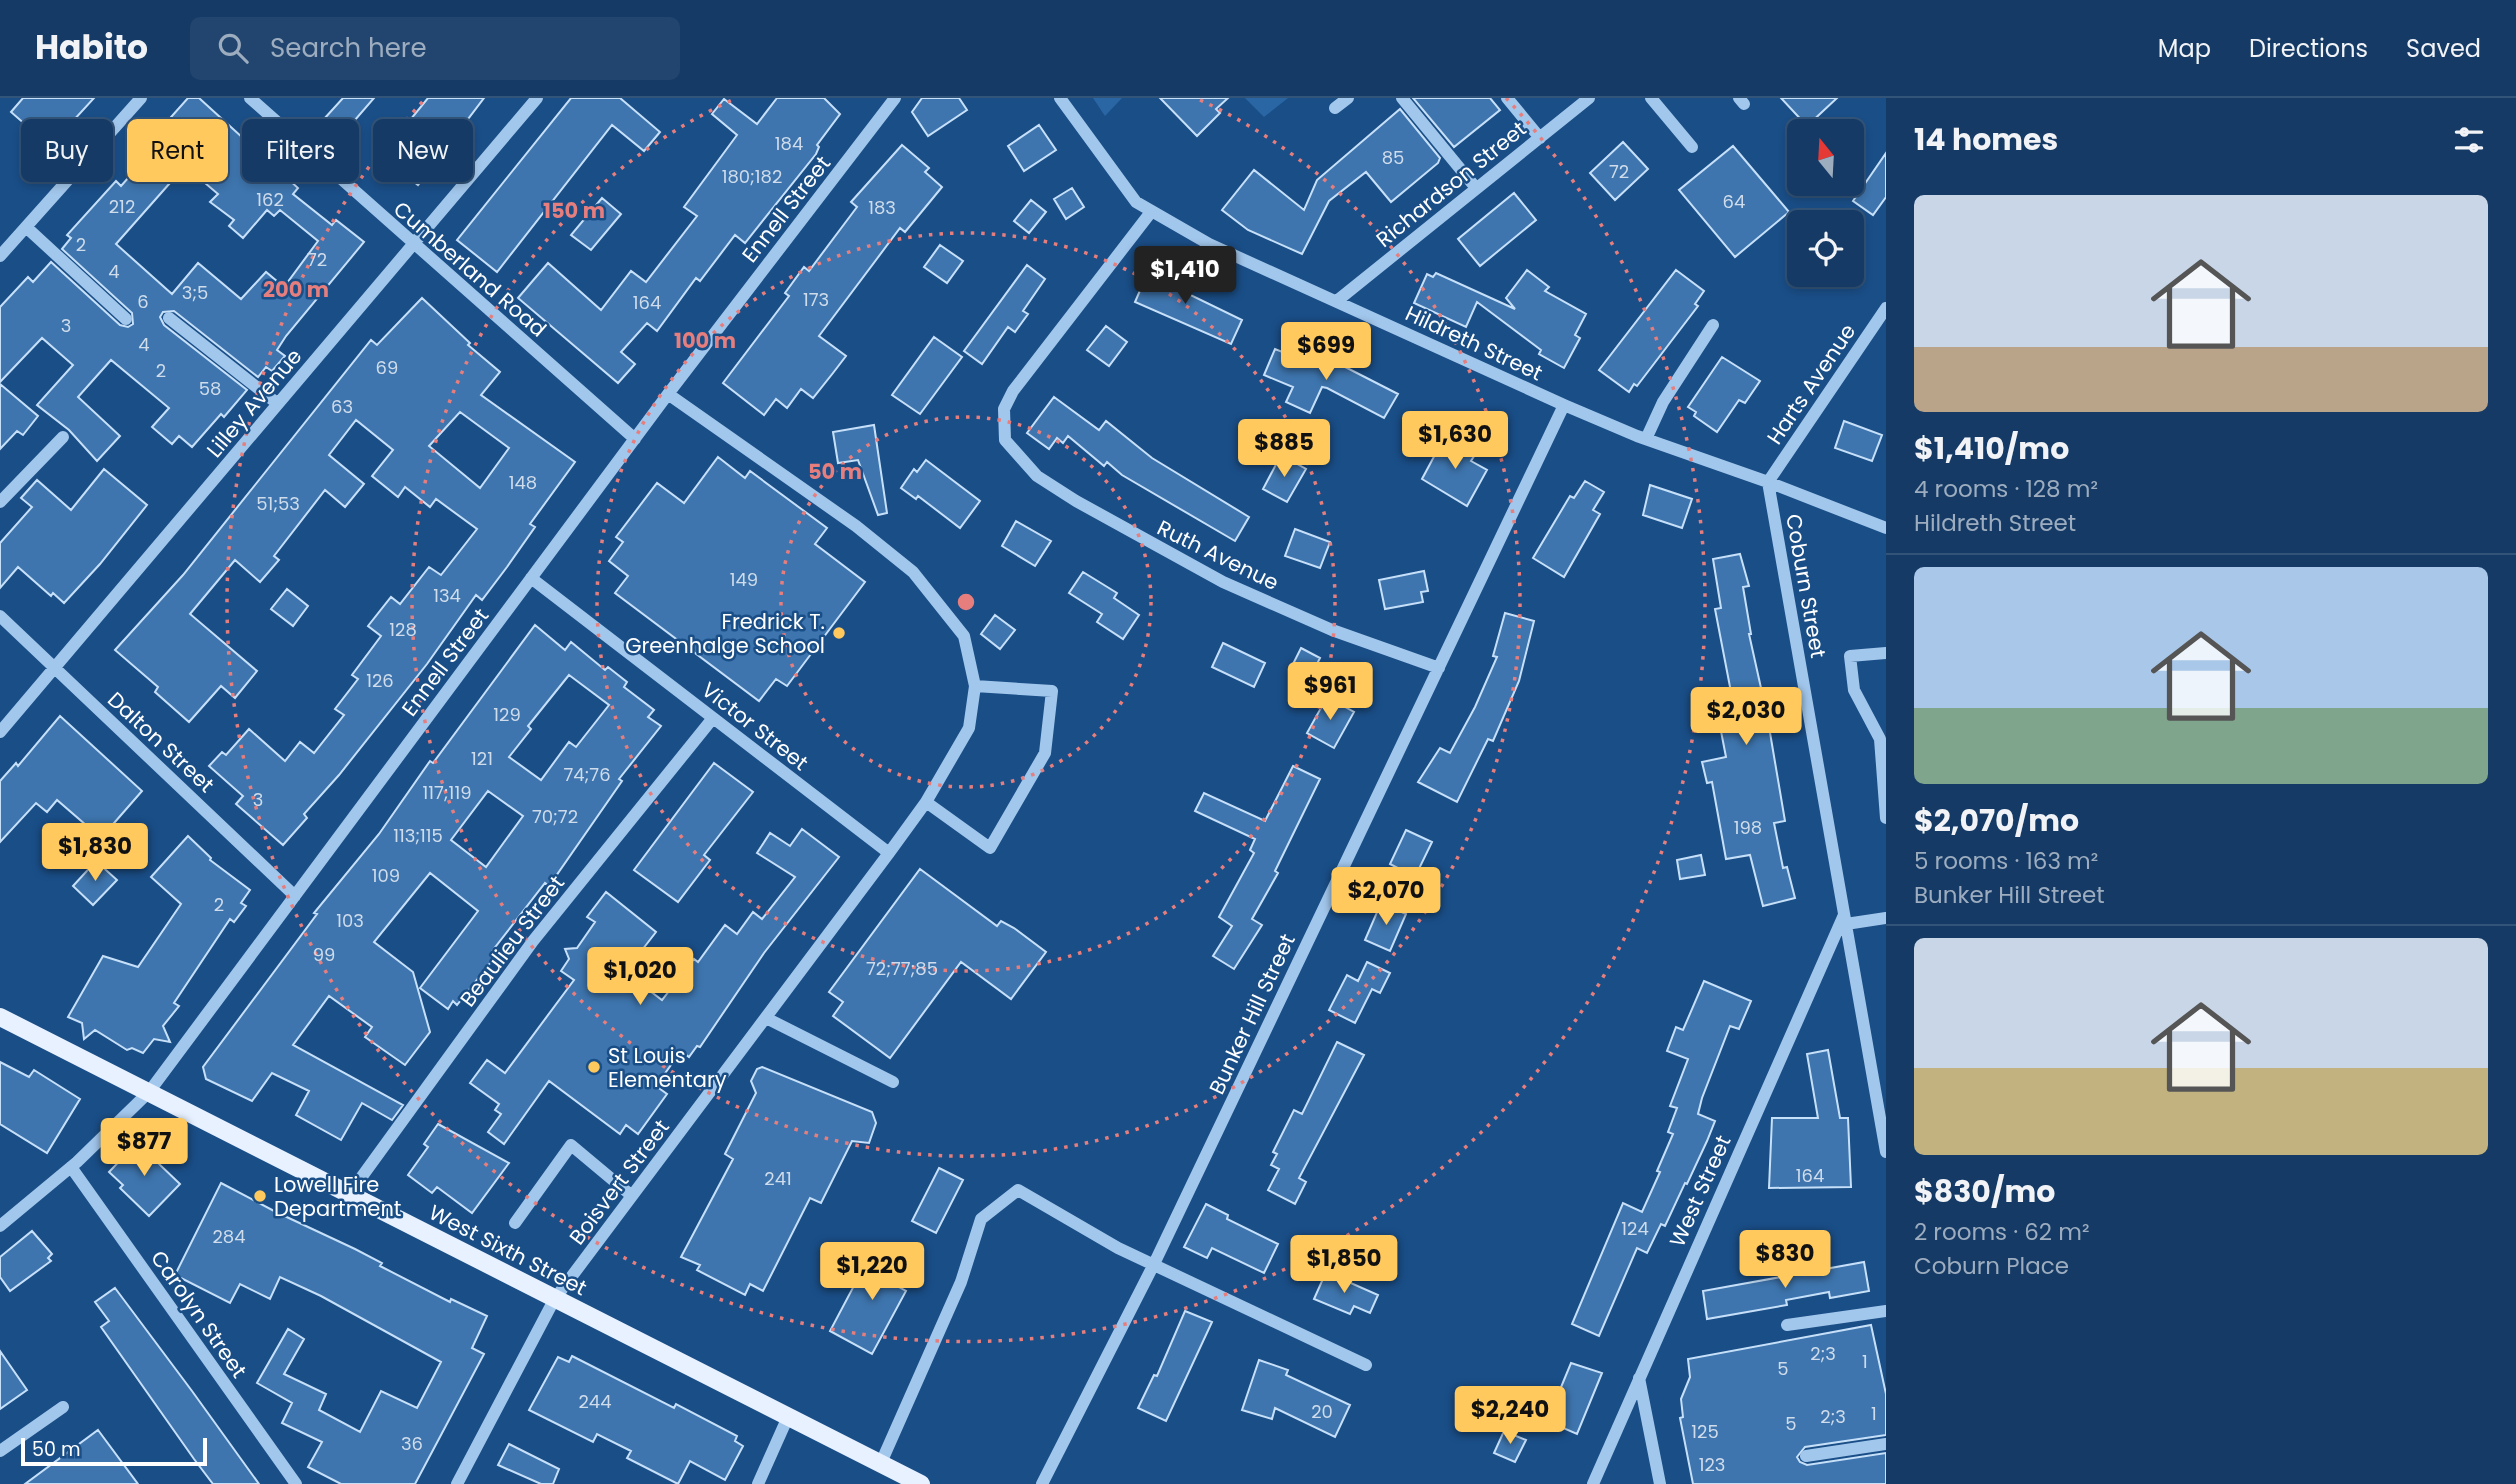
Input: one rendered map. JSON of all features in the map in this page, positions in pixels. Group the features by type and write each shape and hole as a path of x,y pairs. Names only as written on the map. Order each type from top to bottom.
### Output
{"main road":[{"name":"West Sixth Street","path":"0,1017 350,1193 787,1419 921,1484"}],"street":[{"path":"0,256 141,98"},
{"name":"Cumberland Road","path":"250,98 635,439"},
{"name":"Lilley Avenue","path":"0,732 537,98"},
{"name":"Ennell Street","path":"0,1226 71,1167 149,1092 668,394 895,98"},
{"name":"Hildreth Street","path":"1060,98 1136,202 1209,244 1338,300 1564,405 1646,439 1768,482 1886,528"},
{"path":"1335,108 1348,98"},
{"path":"1402,98 1476,188"},
{"path":"1507,98 1540,138"},
{"name":"Richardson Street","path":"1338,300 1589,98"},
{"path":"1651,98 1692,147"},
{"name":"Ruth Avenue","path":"1151,212 1013,391 1004,409 1005,437 1037,477 1174,557 1332,630 1439,668"},
{"path":"26,227 126,319"},
{"name":"Harts Avenue","path":"1768,482 1886,308"},
{"path":"169,318 278,404"},
{"path":"1646,439 1663,402 1713,325"},
{"path":"668,394 856,526 912,572 964,636 975,686 1052,691 1045,753 990,848 926,802"},
{"name":"Bunker Hill Street","path":"1042,1484 1154,1264 1564,405"},
{"path":"0,502 62,437"},
{"name":"Coburn Street","path":"1768,482 1845,920 1881,1093 1886,1152"},
{"name":"Victor Street","path":"531,578 889,853"},
{"name":"Dalton Street","path":"0,616 295,896"},
{"path":"1886,653 1850,656 1854,690 1880,739 1886,818"},
{"name":"Boisvert Street","path":"457,1484 554,1300 926,802 969,728 975,686"},
{"name":"Beaulieu Street","path":"350,1193 533,942 713,718"},
{"path":"1845,920 1886,918"},
{"name":"West Street","path":"1593,1484 1845,920"},
{"path":"765,1018 892,1082"},
{"path":"515,1223 571,1145 632,1196"},
{"name":"Carolyn Street","path":"71,1167 296,1484"},
{"path":"880,1465 961,1282 981,1219 1018,1190 1118,1248 1366,1365"},
{"path":"1787,1325 1886,1311"},
{"path":"1639,1378 1660,1484"},
{"path":"0,1451 63,1407"},
{"path":"758,1484 787,1419"},
{"path":"1806,1456 1886,1444"}],"shaded area":[{"path":"1093,98 1122,98 1105,116"},
{"path":"1245,98 1288,98 1264,117"}],"building":[{"path":"23,98 94,98 75,119 21,121 11,112"},
{"path":"188,98 199,98 222,119 169,119"},
{"path":"343,98 374,98 356,119 324,119"},
{"path":"428,98 484,98 468,119 411,119"},
{"path":"571,98 620,98 660,132 644,151 612,125 497,272 457,240"},
{"path":"777,98 824,98 840,114 817,145 819,147 816,154 745,243 735,235 700,281 696,278 657,331 647,323 621,352 635,364 618,383 518,298 548,263 601,310 631,271 646,282 697,216 684,207 737,135 712,114 724,99 757,124"},
{"path":"922,98 959,98 967,110 928,136 912,112"},
{"path":"1160,98 1228,98 1216,109 1220,113 1197,136"},
{"path":"1413,98 1490,98 1500,110 1454,147"},
{"path":"1781,98 1837,98 1814,119 1800,119"},
{"path":"1400,109 1440,158 1438,163 1391,202 1366,172 1329,201 1302,254 1248,230 1222,210 1254,170 1304,210 1317,180"},
{"path":"228,124 242,137 242,182 291,182 298,188 293,194 332,225 336,220 364,242 286,336 277,350 285,356 272,371 266,367 258,377 174,311 163,312 160,317 164,325 247,390 224,417 221,414 192,447 179,436 172,444 152,427 169,408 111,360 78,397 120,436 97,461 69,430 37,405 73,365 42,338 0,382 0,307 28,277 33,282 51,262 120,325 128,327 133,324 132,313 62,249 71,238 67,235 116,181 121,186 127,179 127,182 171,182 116,244 172,294 198,263 241,299 266,272 284,287 318,241 280,210 274,216 267,210 243,238 229,226 234,220 210,202 218,194 204,182 228,182"},
{"path":"1039,125 1056,150 1024,171 1008,146"},
{"path":"1623,142 1648,169 1615,200 1590,173"},
{"path":"902,145 929,168 925,172 942,187 905,232 900,228 819,336 846,356 833,373 813,398 801,389 787,408 776,399 764,415 723,383 789,296 785,293 804,267 809,271 857,207 851,202"},
{"path":"1733,146 1787,210 1787,214 1735,257 1679,190"},
{"path":"1886,153 1886,197 1873,215 1853,201 1856,196 1864,196 1864,185"},
{"path":"1072,188 1084,207 1066,219 1054,199"},
{"path":"1514,193 1536,220 1480,266 1458,239"},
{"path":"602,198 621,214 591,250 571,235"},
{"path":"1031,200 1046,212 1029,233 1014,221"},
{"path":"940,245 963,261 947,283 924,267"},
{"path":"1152,263 1179,274 1174,287 1242,320 1231,344 1135,302"},
{"path":"1027,265 1045,279 1023,311 1028,314 1015,332 1008,327 982,364 964,351"},
{"path":"1527,270 1549,287 1545,291 1586,314 1575,335 1580,338 1564,368 1539,354 1541,350 1477,302 1466,327 1414,303 1427,274 1433,277 1436,273 1515,309 1506,298"},
{"path":"1676,270 1704,291 1695,304 1698,306 1637,386 1634,384 1629,392 1599,370"},
{"path":"422,298 470,343 468,345 500,372 481,395 575,462 530,524 535,527 482,600 476,595 427,664 339,775 304,814 307,818 283,845 236,804 243,796 209,766 222,752 226,755 249,729 285,761 300,742 314,753 344,715 335,709 358,679 352,675 381,636 368,626 391,597 400,604 429,567 441,575 477,529 436,499 430,507 405,487 398,497 372,476 393,450 356,420 329,455 364,484 345,507 325,490 274,556 279,560 260,582 235,560 190,614 257,671 235,698 221,686 189,722 155,692 158,687 115,650 183,575 371,340 377,345","holes":["460,412 509,448 480,488 429,446"]},
{"path":"1106,326 1127,342 1109,366 1087,350"},
{"path":"934,337 962,357 920,414 892,395"},
{"path":"1306,347 1398,394 1384,418 1322,387 1310,413 1286,402 1293,387 1264,375 1275,349 1300,359"},
{"path":"1722,357 1760,381 1745,403 1739,400 1717,432 1694,416 1696,412 1688,407"},
{"path":"0,384 38,416 23,435 17,431 0,449"},
{"path":"1054,397 1099,430 1106,421 1152,458 1249,517 1235,541 1122,475 1107,462 1104,466 1068,436 1063,443 1057,438 1049,449 1027,433"},
{"path":"1844,421 1882,435 1872,461 1835,448"},
{"path":"874,425 887,513 878,515 858,460 838,463 833,432"},
{"path":"1445,436 1476,453 1471,461 1487,470 1467,506 1422,479"},
{"path":"1281,455 1306,469 1287,502 1263,489"},
{"path":"718,457 745,478 750,471 827,528 815,544 865,582 787,686 776,679 759,701 615,593 628,576 609,561 623,542 616,537 657,483 684,503"},
{"path":"926,460 980,501 960,528 918,496 916,499 901,488 914,469 917,472"},
{"path":"104,469 147,505 100,564 64,603 53,593 51,596 18,567 0,588 0,543 32,507 21,498 37,480 71,510"},
{"path":"1585,481 1604,492 1593,510 1600,514 1564,577 1533,558 1570,496 1574,498"},
{"path":"1650,485 1692,499 1682,528 1643,515"},
{"path":"1016,521 1051,541 1035,566 1002,546"},
{"path":"1295,529 1330,542 1320,568 1285,556"},
{"path":"1740,554 1749,586 1743,587 1749,634 1763,697 1767,696 1771,714 1767,715 1785,821 1774,823 1783,868 1787,867 1795,898 1763,906 1750,855 1726,859 1712,782 1707,783 1702,762 1726,757 1714,695 1731,692 1715,609 1721,608 1713,559"},
{"path":"1424,571 1428,591 1421,592 1423,602 1385,609 1379,580"},
{"path":"1083,572 1117,593 1114,598 1139,615 1123,639 1097,622 1102,614 1069,593"},
{"path":"287,589 308,606 293,626 271,609"},
{"path":"1505,613 1534,621 1519,681 1493,741 1488,739 1457,802 1418,782 1440,748 1450,753 1475,707 1497,657 1493,656"},
{"path":"995,615 1015,630 1000,649 981,634"},
{"path":"535,625 565,650 571,642 605,670 608,667 627,682 624,687 654,710 648,717 661,726 619,779 622,781 549,886 545,883 493,950 498,953 457,1005 453,1001 448,1009 420,988 478,911 430,873 374,942 413,972 430,1032 405,1065 365,1037 372,1027 329,996 293,1045 403,1105 392,1120 362,1103 341,1140 296,1115 309,1091 272,1073 252,1101 206,1079 203,1067 317,914 314,913 379,834 430,761 433,763","holes":["569,675 609,705 576,747 569,742 541,780 509,757 531,729 528,726","488,791 523,816 486,867 451,840"]},
{"path":"1223,643 1265,663 1254,687 1212,667"},
{"path":"1301,648 1320,658 1311,676 1292,666"},
{"path":"1327,697 1354,712 1334,748 1307,733"},
{"path":"60,716 142,791 101,838 57,800 47,812 36,803 0,842 0,781 16,763 18,766"},
{"path":"714,763 753,792 704,855 710,860 678,902 634,870"},
{"path":"1293,766 1320,779 1275,871 1278,873 1252,919 1262,925 1234,969 1213,956 1232,926 1219,917 1254,853 1250,850 1255,839 1195,811 1204,793 1265,821"},
{"path":"802,829 839,857 764,953 700,1047 697,1046 689,1057 681,1051 656,1086 667,1094 638,1134 626,1125 620,1134 549,1081 504,1144 488,1132 501,1114 495,1110 499,1104 470,1083 487,1060 505,1073 574,980 561,971 569,959 565,949 577,948 595,922 587,917 606,892 656,932 625,972 662,1000 694,959 698,962 725,925 737,934 753,912 762,919 795,877 757,853 770,833 790,846"},
{"path":"1406,830 1432,842 1415,877 1390,864"},
{"path":"188,836 210,860 250,890 241,903 246,906 234,922 230,919 174,1003 179,1006 163,1026 170,1042 154,1039 143,1053 132,1048 127,1050 95,1030 84,1039 82,1023 68,1017 103,956 138,967 181,904 151,877"},
{"path":"1701,855 1705,875 1680,879 1677,860"},
{"path":"96,861 117,880 93,905 73,886"},
{"path":"920,869 997,926 1001,921 1046,952 1011,999 961,962 890,1058 833,1016 843,1002 829,992"},
{"path":"1381,903 1406,914 1390,951 1365,940"},
{"path":"1367,962 1390,973 1380,993 1372,989 1355,1023 1329,1010 1347,975 1358,981"},
{"path":"1704,981 1751,1001 1739,1029 1730,1026 1702,1098 1698,1114 1715,1121 1707,1141 1665,1226 1661,1224 1647,1253 1637,1248 1599,1336 1572,1324 1623,1203 1642,1212 1660,1172 1657,1171 1673,1134 1668,1132 1677,1108 1670,1106 1688,1059 1667,1051 1676,1027 1683,1030"},
{"path":"1337,1042 1364,1055 1299,1178 1306,1182 1295,1204 1268,1190 1279,1169 1271,1165 1277,1154 1273,1152 1294,1110 1302,1114"},
{"path":"1828,1050 1840,1118 1848,1118 1851,1187 1769,1188 1772,1118 1818,1118 1807,1054"},
{"path":"0,1062 29,1077 34,1070 80,1099 47,1153 0,1124"},
{"path":"762,1067 872,1112 876,1123 869,1143 852,1141 821,1203 810,1198 763,1291 750,1284 745,1295 697,1270 700,1265 681,1257 733,1159 725,1154 756,1093 751,1081 757,1069"},
{"path":"438,1124 509,1163 472,1213 437,1187 432,1193 408,1175 428,1147 424,1144"},
{"path":"145,1142 162,1159 158,1163 180,1184 149,1216 120,1188 123,1185 109,1172 133,1147 136,1151"},
{"path":"939,1168 963,1180 936,1233 912,1221"},
{"path":"221,1183 382,1263 380,1266 450,1302 451,1299 487,1316 472,1348 484,1354 415,1484 341,1484 308,1467 322,1442 282,1423 292,1403 257,1383 288,1329 304,1339 284,1374 326,1394 319,1410 360,1432 381,1391 417,1408 441,1362 321,1296 280,1277 270,1299 240,1284 230,1303 175,1275"},
{"path":"1206,1204 1228,1215 1227,1219 1278,1244 1264,1273 1212,1248 1207,1258 1184,1247"},
{"path":"32,1231 52,1254 48,1258 51,1261 10,1291 0,1277 0,1257"},
{"path":"874,1248 909,1268 899,1287 906,1291 872,1354 830,1331"},
{"path":"1864,1262 1869,1291 1830,1298 1829,1292 1786,1300 1787,1305 1707,1319 1703,1291"},
{"path":"1326,1272 1378,1295 1370,1313 1354,1306 1350,1314 1314,1299"},
{"path":"115,1288 259,1484 213,1484 194,1459 101,1327 109,1321 95,1302"},
{"path":"1185,1311 1212,1322 1166,1421 1138,1408 1154,1375 1157,1376"},
{"path":"1871,1325 1886,1394 1886,1435 1805,1447 1797,1457 1807,1465 1886,1453 1886,1484 1693,1484 1680,1418 1683,1417 1681,1399 1690,1377 1688,1359"},
{"path":"0,1351 27,1390 0,1409"},
{"path":"572,1356 674,1408 676,1404 737,1436 735,1441 743,1446 725,1480 690,1461 678,1484 627,1458 631,1451 597,1434 593,1442 529,1410 558,1357 569,1362"},
{"path":"1259,1360 1288,1370 1286,1375 1350,1405 1335,1437 1275,1408 1272,1419 1242,1410"},
{"path":"1571,1363 1602,1373 1577,1434 1547,1421"},
{"path":"98,1430 138,1484 25,1484"},
{"path":"1504,1431 1526,1440 1515,1462 1494,1453"},
{"path":"509,1444 559,1469 553,1484 541,1484 498,1465"}],"place":[{"name":"Fredrick T. Greenhalge School","path":"839,633"},
{"name":"St Louis Elementary","path":"594,1067"},
{"name":"Lowell Fire Department","path":"260,1196"}]}
